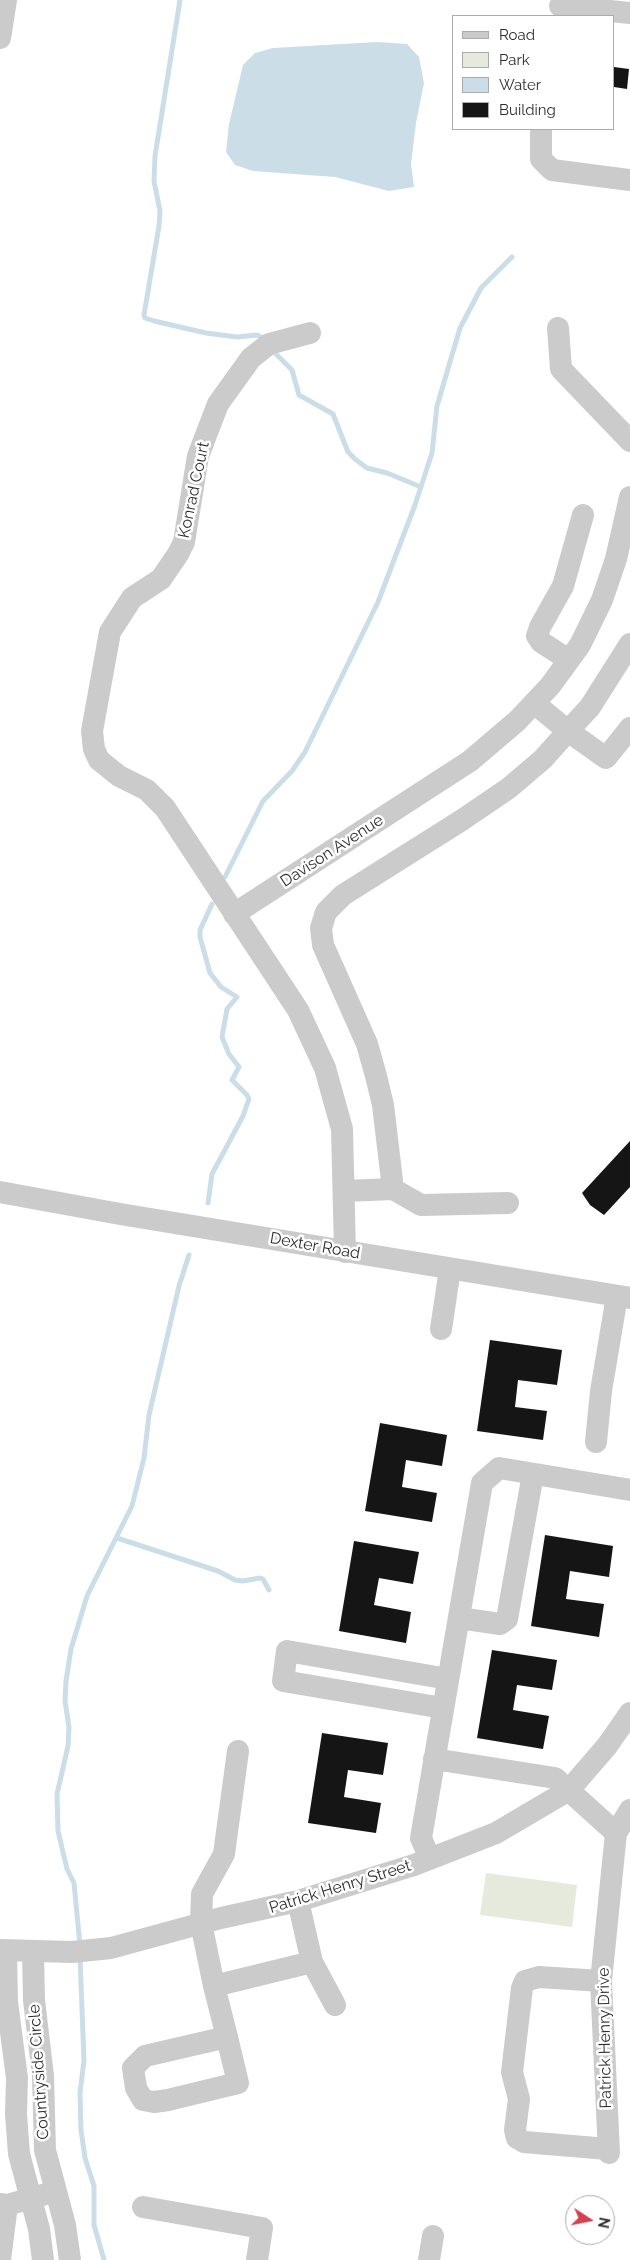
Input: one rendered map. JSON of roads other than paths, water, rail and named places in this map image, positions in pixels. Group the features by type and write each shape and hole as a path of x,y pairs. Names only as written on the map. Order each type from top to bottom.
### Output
{"street":[{"path":"0,38 6,0"},
{"path":"560,7 630,14"},
{"path":"541,130 541,159 552,170 630,180"},
{"path":"558,328 561,369 630,441"},
{"name":"Konrad Court","path":"234,914 165,808 147,790 118,776 99,760 94,749 92,731 110,632 132,598 161,579 184,542 198,456 218,404 251,358 269,344 310,333"},
{"name":"Davison Avenue","path":"234,914 470,761 517,721 534,703 580,645 602,600 616,559 630,497"},
{"path":"569,660 541,642 537,636 563,586 583,515"},
{"path":"393,1189 383,1105 367,1044 323,945 322,928 326,912 343,895 509,788 543,759 590,707 630,644"},
{"path":"534,703 568,731 606,758 630,728"},
{"path":"234,914 298,1010 325,1068 342,1129 345,1252"},
{"path":"344,1191 393,1189 421,1205 508,1203"},
{"name":"Dexter Road","path":"0,1192 345,1252 623,1297"},
{"path":"440,1329 450,1268"},
{"path":"596,1442 602,1391 623,1297"},
{"path":"430,1859 421,1838 482,1484 499,1468 630,1490"},
{"path":"459,1618 500,1624 507,1619 532,1474"},
{"path":"443,1708 283,1681 288,1652 448,1679"},
{"name":"Patrick Henry Street","path":"3,1950 72,1952 112,1948 201,1923 298,1901 430,1859 496,1833 568,1790 607,1746 630,1713"},
{"path":"227,2037 201,1923 202,1894 224,1854 238,1751"},
{"path":"434,1759 555,1778 616,1833"},
{"name":"Patrick Henry Drive","path":"601,1981 538,1977 525,1981 522,1988 512,2072 519,2099 515,2130 517,2138 524,2142 608,2151 601,1981 616,1833 630,1810"},
{"path":"298,1901 312,1962 335,2006"},
{"name":"Countryside Circle","path":"3,1950 16,2078 19,2154 32,2199 43,2260"},
{"name":"Countryside Circle","path":"33,1952 34,2000 43,2076 45,2150 65,2224 70,2260"},
{"path":"214,1986 312,1962"},
{"path":"0,2260 4,2204 32,2199 56,2191"},
{"path":"143,2207 262,2228 257,2260"},
{"path":"429,2260 433,2236"}],"water":[{"path":"377,42 407,44 419,57 424,83 416,123 411,164 414,187 389,191 335,177 253,171 235,165 226,152 229,124 243,65 255,53 273,48"}],"waterway":[{"path":"180,0 155,156 154,181 160,211 159,226 144,315 145,318 154,321 206,333 237,337 257,335 265,339"},
{"path":"225,877 263,801 292,771 305,752 378,602 415,505 432,453 437,406 460,328 481,288 512,257"},
{"path":"272,350 292,370 299,395 333,414 348,452 355,459 367,468 387,473 421,487"},
{"path":"208,1203 212,1174 243,1116 249,1099 232,1080 239,1067 229,1054 222,1037 227,1009 237,997 221,987 210,973 200,937 200,930 212,904"},
{"path":"80,1945 74,1883 67,1869 58,1831 57,1794 68,1746 69,1727 65,1701 71,1649 87,1596 132,1506 144,1458 149,1415 179,1286 189,1255"},
{"path":"117,1538 218,1571 235,1580 263,1579 269,1590"},
{"path":"80,1956 84,2061 80,2092 81,2130 85,2158 94,2186 94,2225 104,2260"}]}
